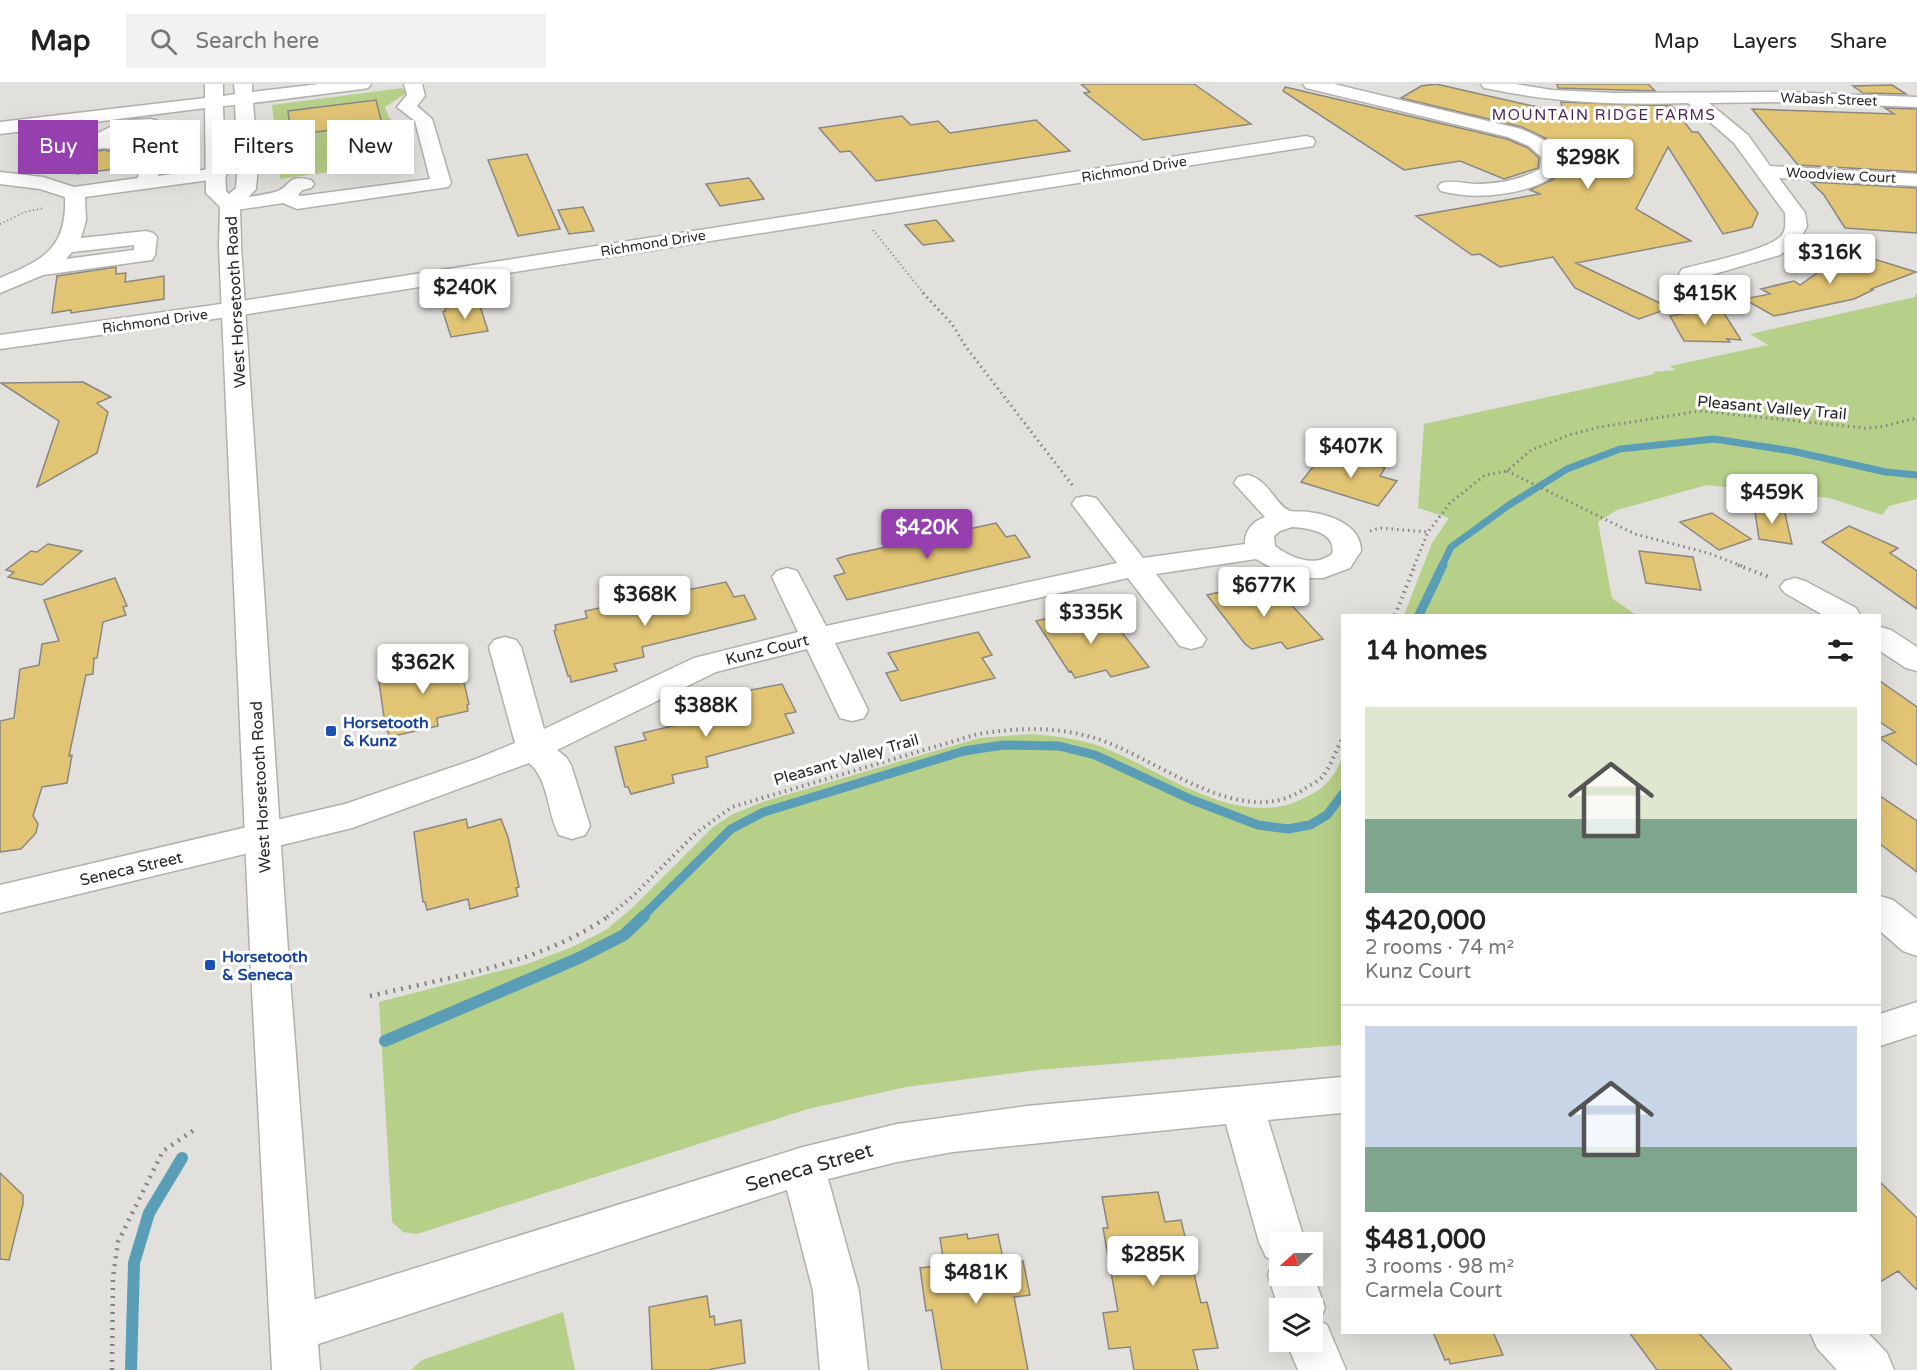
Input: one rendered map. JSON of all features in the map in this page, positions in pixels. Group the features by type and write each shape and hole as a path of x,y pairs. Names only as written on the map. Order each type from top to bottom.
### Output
{"street":[{"path":"0,118 285,84"},
{"path":"243,90 362,84"},
{"path":"230,205 286,196 297,202 439,174 423,119 406,107 416,96 413,84"},
{"path":"1312,84 1514,133 1538,143 1552,156 1553,162 1549,172 1527,182 1490,190 1470,191 1448,187"},
{"path":"1371,97 1395,84"},
{"name":"Wabash Street","path":"1490,84 1542,94 1580,98 1750,97 1917,102"},
{"path":"1817,84 1833,100"},
{"name":"West Horsetooth Road","path":"243,90 248,164 246,189 230,205 230,246 262,838 295,1349"},
{"path":"58,120 214,93"},
{"name":"West Horsetooth Road","path":"214,93 215,120"},
{"path":"1690,274 1771,252 1792,238 1798,223 1795,213 1734,132 1692,98"},
{"path":"0,128 18,126"},
{"name":"Richmond Drive","path":"0,342 235,309 1306,142"},
{"path":"98,143 152,148 147,183"},
{"name":"Woodview Court","path":"1764,171 1917,180"},
{"path":"9,178 43,183 73,193 217,174"},
{"name":"West Horsetooth Road","path":"217,174 216,193 230,205"},
{"path":"0,286 54,260 68,246 75,222 75,194 73,193"},
{"path":"37,269 144,255 146,237 68,246"},
{"path":"1248,483 1283,520"},
{"path":"1086,504 1191,639"},
{"path":"1305,519 1319,522 1343,536 1348,551 1344,559 1324,569 1294,568 1281,564 1262,550 1258,541 1260,533 1266,526 1283,520 1305,519"},
{"name":"Kunz Court","path":"262,838 352,815 488,767 533,748 705,665 749,652 1135,568 1262,550"},
{"path":"787,577 852,710"},
{"path":"1795,586 1843,614"},
{"path":"1881,638 1917,661"},
{"path":"505,647 533,748 554,765 572,826"},
{"name":"Seneca Street","path":"0,898 262,838"},
{"path":"1881,911 1917,941"},
{"path":"1881,1030 1917,1018"},
{"name":"Seneca Street","path":"295,1349 804,1166 897,1143 953,1133 1341,1095"},
{"path":"1242,1104 1279,1232"},
{"path":"804,1166 836,1291 844,1370"},
{"path":"1836,1334 1870,1370"},
{"path":"1315,1352 1322,1370"}],"path":[{"path":"0,224 25,212 46,208"},
{"path":"856,212 869,224 922,292 952,324 966,347 1086,504"},
{"name":"Pleasant Valley Trail","path":"1395,614 1428,532 1450,504 1485,475 1507,471 1531,450 1572,434 1677,413 1724,411 1865,428 1880,427 1917,418"},
{"path":"1507,471 1635,534 1708,553 1795,586"},
{"path":"1343,536 1380,528 1428,532"},
{"name":"Pleasant Valley Trail","path":"370,996 525,957 561,943 597,924 624,904 700,829 715,816 732,807 978,734 1018,728 1048,728 1093,737 1223,796 1249,802 1276,801 1298,793 1323,776 1341,741"},
{"path":"112,1370 113,1277 118,1242 163,1150 194,1130"}],"green space":[{"path":"402,88 407,93 385,107 389,118 392,120 381,120 376,100 288,111 289,120 274,120 272,105"},
{"path":"327,131 327,172 315,174 315,132"},
{"path":"279,174 315,174 280,179"},
{"path":"1917,292 1917,499 1889,506 1882,515 1829,498 1707,485 1617,510 1598,522 1612,598 1635,614 1404,614 1432,543 1449,518 1418,508 1424,424 1654,374 1653,372 1675,370 1670,366 1768,345 1750,334 1915,297"},
{"path":"1031,734 1094,744 1196,792 1223,802 1250,807 1276,807 1310,795 1328,782 1341,760 1341,1045 1038,1070 906,1087 808,1109 417,1234 403,1232 392,1222 379,1002 527,964 570,948 606,930 632,908 713,827 731,815 762,802 979,738"},
{"path":"563,1312 575,1370 411,1370 422,1360"}],"building":[{"path":"1081,84 1194,84 1251,124 1143,140 1084,93 1090,92"},
{"path":"1436,84 1563,113 1561,102 1672,106 1692,132 1698,132 1758,213 1752,227 1723,234 1668,147 1636,209 1691,241 1576,263 1670,308 1639,319 1632,316 1575,288 1553,257 1500,267 1480,254 1472,255 1416,216 1540,194 1530,190 1552,180 1561,170 1563,159 1558,149 1545,138 1522,127 1401,98 1421,86"},
{"path":"1557,84 1648,84 1655,91 1558,88"},
{"path":"1892,85 1906,94 1863,93 1853,86"},
{"path":"1285,87 1507,139 1528,148 1539,158 1538,168 1504,179 1460,161 1404,170 1283,91"},
{"path":"376,100 381,120 327,120 327,131 315,132 315,120 289,120 288,111"},
{"path":"1885,108 1917,109 1917,172 1798,165 1752,109 1894,114"},
{"path":"902,116 911,125 938,121 950,133 1036,120 1070,151 876,181 850,151 840,152 819,128"},
{"path":"98,151 110,151 110,170 98,171"},
{"path":"527,154 560,229 518,236 488,160"},
{"path":"749,178 764,199 720,206 706,184"},
{"path":"1811,182 1917,188 1917,233 1845,228 1824,195"},
{"path":"583,207 594,231 569,234 558,210"},
{"path":"936,220 954,241 923,245 905,225"},
{"path":"1848,251 1916,272 1871,289 1873,290 1854,299 1774,316 1744,299 1770,294 1761,289 1794,281 1800,285"},
{"path":"116,267 116,274 126,273 125,282 164,276 164,299 71,313 71,310 52,313 57,276"},
{"path":"476,304 480,306 488,331 451,337 443,312 445,308"},
{"path":"1720,307 1741,340 1727,339 1730,342 1684,341 1670,316"},
{"path":"83,382 111,397 97,403 108,412 97,453 37,487 59,421 1,383"},
{"path":"1343,455 1385,468 1380,476 1397,481 1378,506 1301,482 1320,458 1337,463"},
{"path":"1754,505 1784,509 1792,544 1759,539"},
{"path":"1712,513 1751,539 1719,550 1680,522"},
{"path":"996,523 1006,537 1015,535 1030,557 847,600 834,576 845,573 837,559 845,556"},
{"path":"1849,526 1898,548 1890,553 1917,571 1917,609 1822,542"},
{"path":"48,544 82,551 42,585 8,577 14,572 6,570 31,551 37,552"},
{"path":"1639,551 1693,557 1701,590 1646,583"},
{"path":"115,578 127,606 123,607 126,615 103,622 97,658 94,658 93,674 86,675 69,756 72,755 67,783 42,787 33,816 38,824 36,833 21,849 0,852 0,721 14,718 20,669 39,665 42,644 59,641 44,600"},
{"path":"726,582 734,597 744,595 756,619 642,647 644,657 614,664 617,671 571,682 554,631 556,630 555,625 587,618 585,611"},
{"path":"1245,586 1250,592 1274,586 1323,639 1287,649 1281,642 1252,649 1245,644 1207,595"},
{"path":"1076,611 1081,618 1106,612 1149,667 1111,677 1106,670 1075,678 1036,621"},
{"path":"978,632 992,655 982,658 995,678 901,701 886,673 898,670 888,653"},
{"path":"455,652 469,704 467,705 468,711 437,718 438,726 389,737 386,731 380,676 415,668 414,661"},
{"path":"1881,682 1917,707 1917,765 1881,739 1895,732 1881,723"},
{"path":"782,684 796,712 785,714 794,733 706,757 708,767 672,775 674,783 631,794 628,787 625,787 615,747 646,740 643,733 722,714 716,699 725,695"},
{"path":"1881,797 1917,821 1917,872 1881,845"},
{"path":"466,819 468,828 501,819 508,837 519,887 516,888 518,896 470,909 468,899 427,910 423,902 414,832"},
{"path":"0,1173 23,1195 23,1204 9,1260 0,1259"},
{"path":"1881,1183 1917,1218 1917,1290 1898,1271 1881,1281"},
{"path":"1158,1192 1165,1222 1181,1220 1201,1303 1207,1302 1218,1348 1193,1350 1198,1370 1134,1370 1130,1347 1109,1349 1103,1313 1118,1311 1103,1228 1108,1228 1102,1197"},
{"path":"967,1234 968,1239 998,1234 1004,1264 1023,1261 1030,1295 1014,1297 1028,1370 942,1370 932,1310 926,1311 920,1268 944,1265 940,1238"},
{"path":"707,1296 710,1317 714,1316 715,1325 741,1320 745,1363 707,1370 652,1370 649,1307"},
{"path":"1434,1334 1494,1334 1503,1355 1450,1364 1449,1359 1445,1360"},
{"path":"1630,1334 1700,1334 1732,1370 1657,1370"}],"waterway":[{"path":"1442,566 1451,547 1509,505 1567,469 1620,449 1714,439 1792,451 1886,472 1917,475"},
{"path":"1419,614 1443,565"},
{"path":"642,917 731,829 764,812 964,751 1003,745 1059,746 1095,755 1190,799 1258,825 1288,829 1310,825 1327,815 1341,796"},
{"path":"385,1041 579,958 624,935 644,916"},
{"path":"131,1370 134,1263 149,1213 182,1158"}],"place":[{"name":"Horsetooth & Kunz","path":"331,731"},
{"name":"Horsetooth & Seneca","path":"210,965"}],"district":[{"name":"MOUNTAIN RIDGE FARMS","path":"1604,115"}]}
